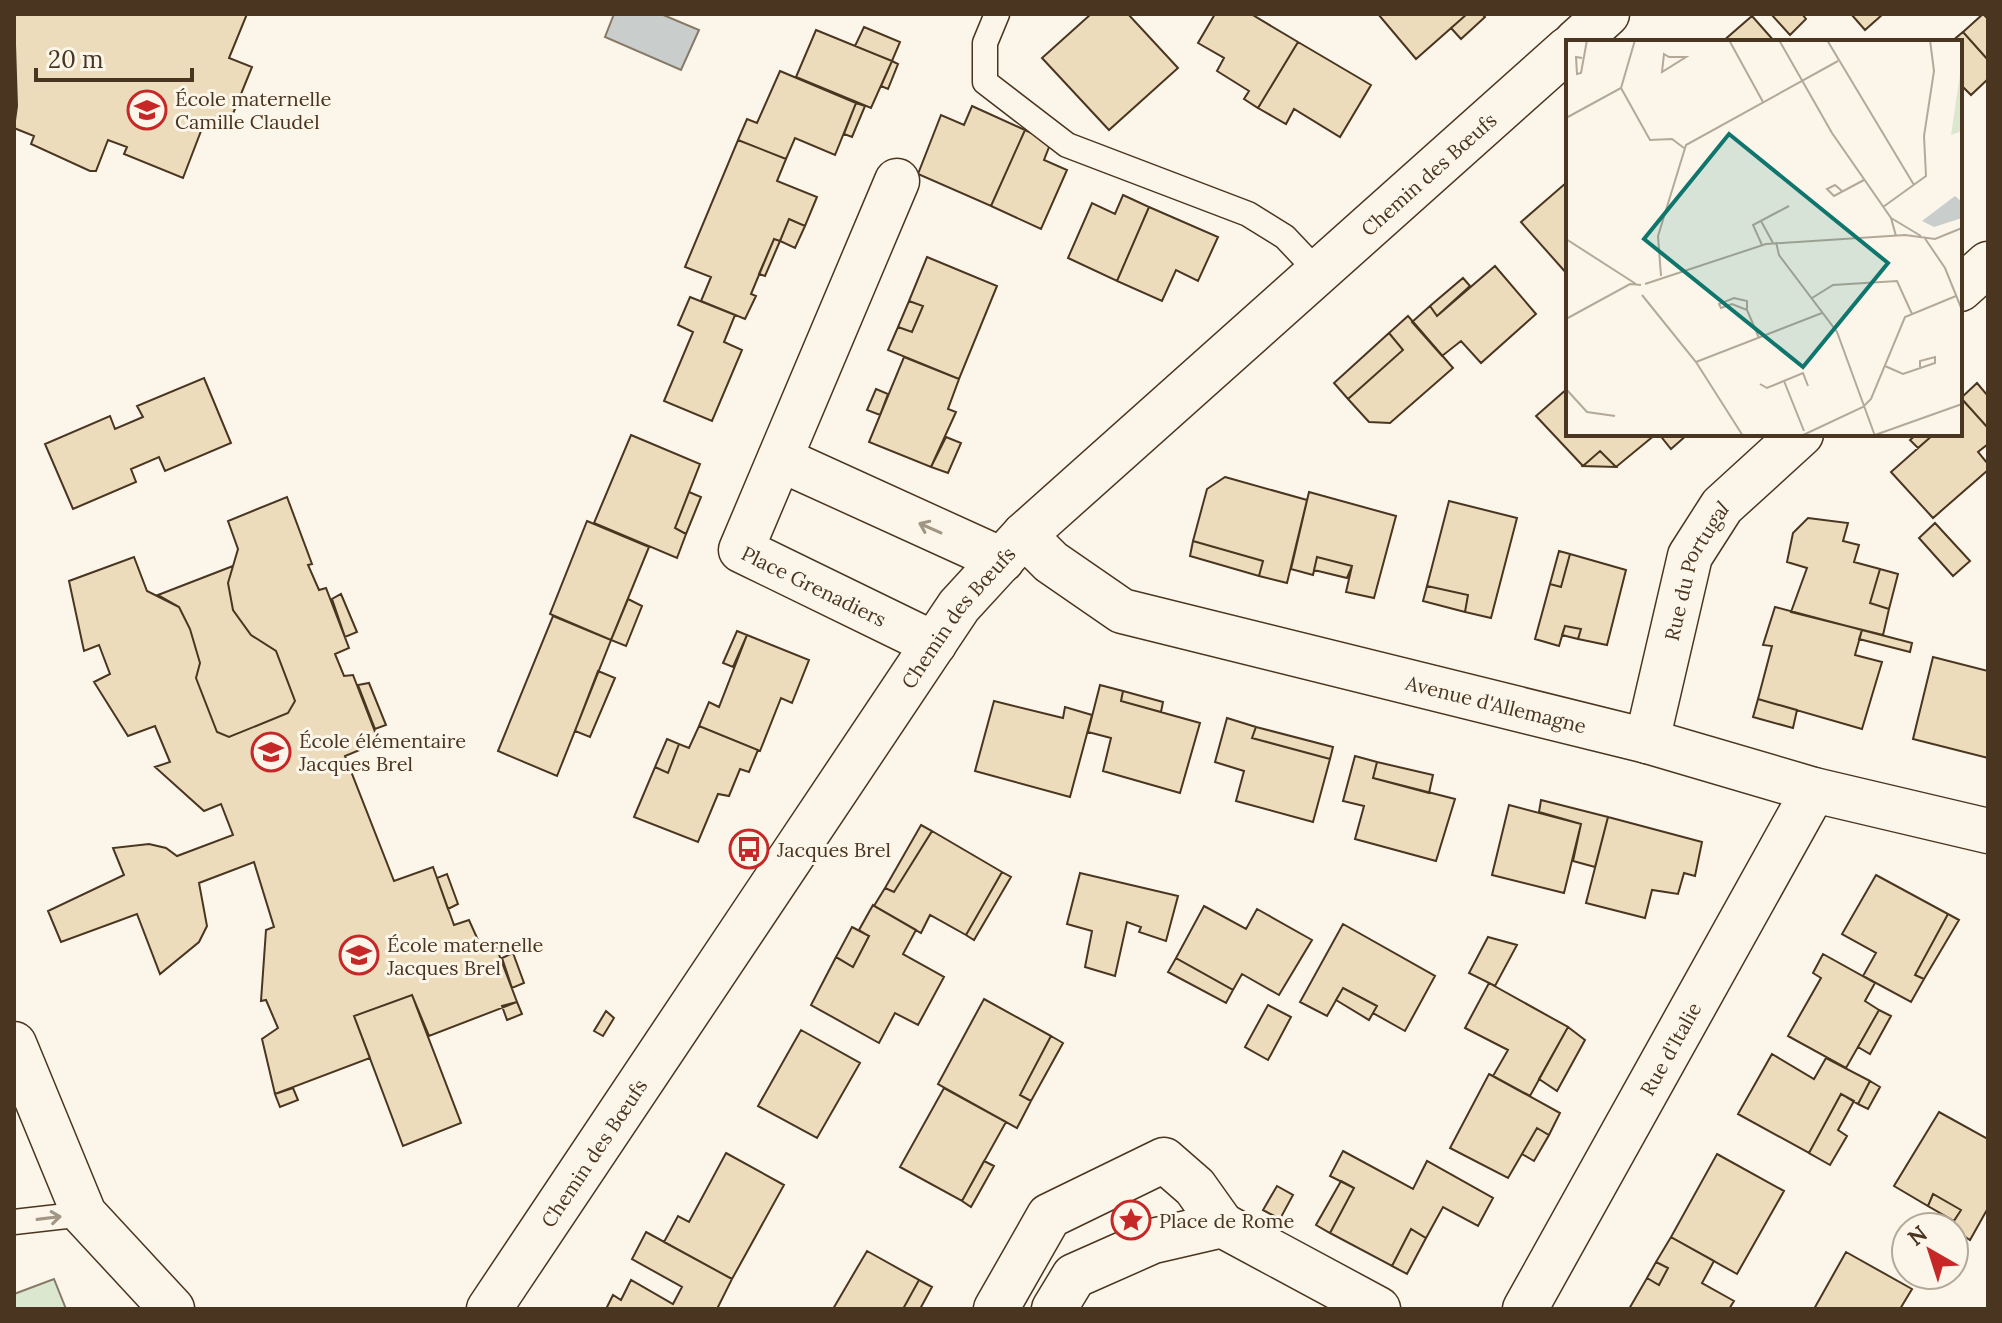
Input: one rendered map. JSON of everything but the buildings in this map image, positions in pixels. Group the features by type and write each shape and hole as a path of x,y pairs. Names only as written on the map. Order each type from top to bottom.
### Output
{"street":[{"path":"1578,40 1607,14"},
{"name":"Chemin des Bœufs","path":"489,1309 959,606 1013,548 1566,51"},
{"name":"Place Grenadiers","path":"897,181 741,550 934,644"},
{"path":"1962,287 1988,264"},
{"name":"Rue du Portugal","path":"1647,741 1690,556 1722,506 1799,436"},
{"path":"780,459 1013,548"},
{"name":"Avenue d'Allemagne","path":"1013,548 1051,562 1122,611 1647,741 1814,790 1988,831"},
{"name":"Rue d'Italie","path":"1525,1309 1814,790"},
{"path":"14,1044 84,1214 172,1309"},
{"path":"996,1309 1049,1216 1164,1160 1195,1187 1222,1225 1378,1309"},
{"path":"1054,1309 1074,1276 1153,1241 1222,1225"}],"lane":[{"path":"997,14 985,43 985,82 1067,145 1248,214 1285,237 1318,272"},
{"path":"14,1222 84,1214"}],"green space":[{"path":"54,1279 66,1309 14,1309 14,1294"}],"shaded area":[{"path":"614,14 661,14 699,30 681,70 605,37"}],"place":[{"name":"École maternelle Camille Claudel","path":"147,110"},
{"name":"École élémentaire Jacques Brel","path":"271,752"},
{"name":"Jacques Brel","path":"749,849"},
{"name":"École maternelle Jacques Brel","path":"359,955"},
{"name":"Place de Rome","path":"1131,1220"}]}
